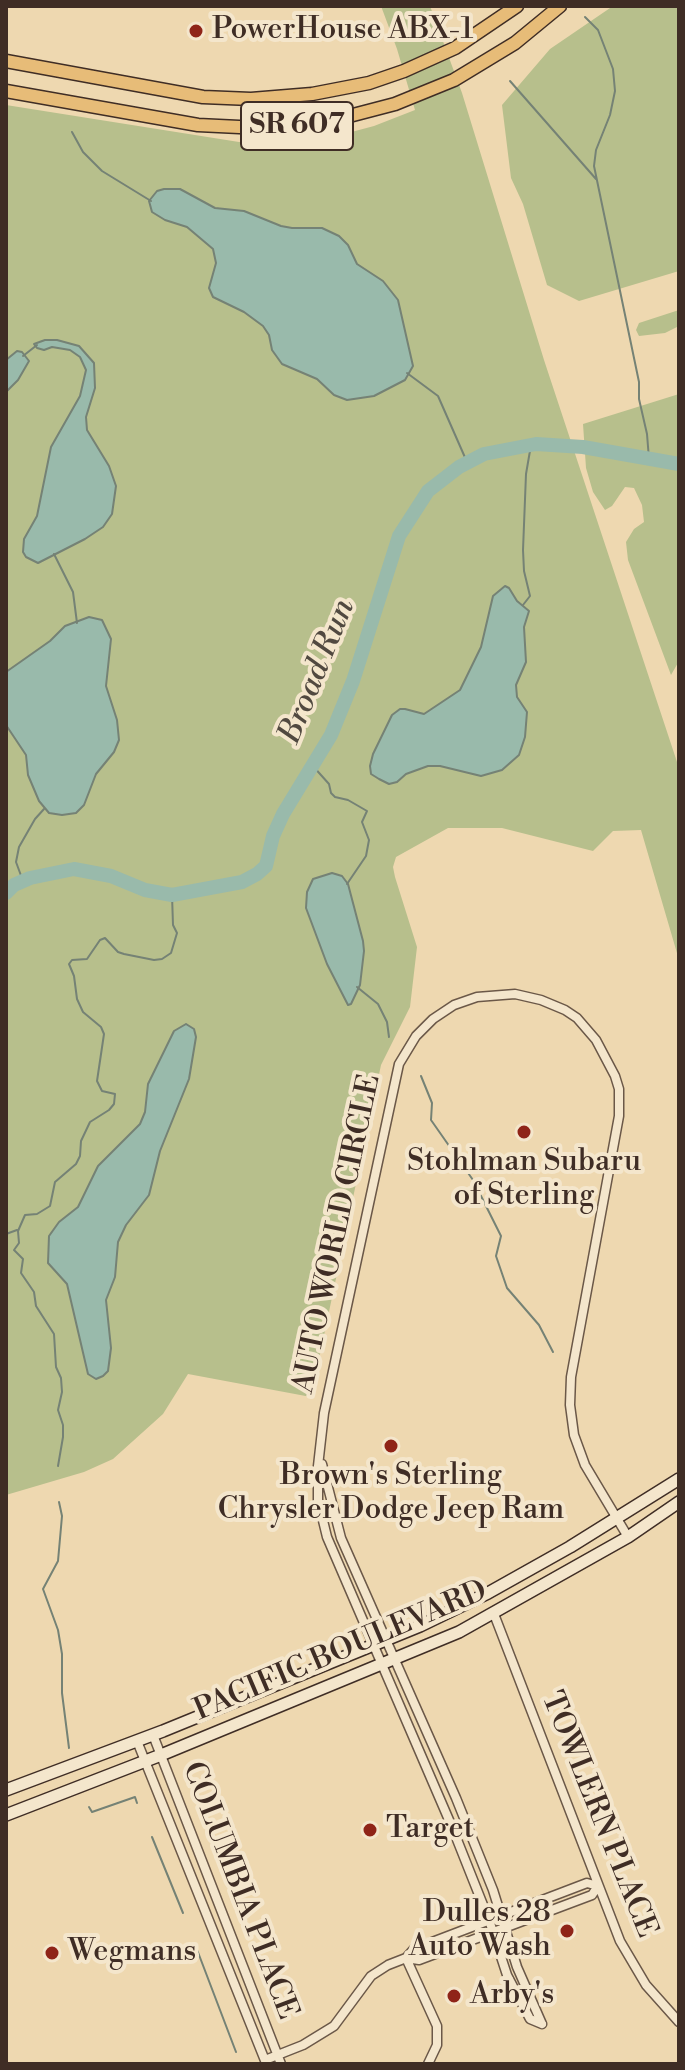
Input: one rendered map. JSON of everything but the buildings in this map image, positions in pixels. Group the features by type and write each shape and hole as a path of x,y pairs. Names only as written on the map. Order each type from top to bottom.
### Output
{"main road":[{"name":"SR 607","path":"6,61 203,97 251,99 312,94 369,83 404,71 455,48 517,6"},
{"name":"SR 607","path":"6,91 198,125 260,128 330,121 395,104 463,75 515,43 560,6"},
{"name":"PACIFIC BOULEVARD","path":"6,1790 153,1735 373,1646 488,1593 616,1520 679,1479"},
{"name":"PACIFIC BOULEVARD","path":"6,1815 381,1665 494,1614 628,1537 679,1502"}],"street":[{"name":"AUTO WORLD CIRCLE","path":"320,1455 341,1538 482,1861 517,1967 542,2024 530,2019 522,2006 489,1920 335,1556 321,1516 317,1479 320,1455 330,1385 399,1064 416,1036 433,1019 454,1005 488,995 529,996 565,1010 587,1029 611,1063 619,1089 617,1131 570,1396 571,1421 579,1452 593,1482 628,1537"},
{"name":"TOWLERN PLACE","path":"494,1614 598,1886 630,1960 653,1995 679,2022"},
{"name":"COLUMBIA PLACE","path":"153,1735 279,2060"},
{"name":"COLUMBIA PLACE","path":"137,1741 266,2062"},
{"path":"266,2062 279,2060 334,2026 371,1976 406,1958 414,1949 587,1883 598,1886 592,1895 419,1960 406,1958"},
{"path":"406,1958 437,2026 437,2045 428,2064"}],"green space":[{"path":"381,6 430,6 462,93 544,360 679,768 679,960 641,830 613,831 593,851 502,828 448,828 396,857 393,867 395,877 417,947 410,1007 381,1065 311,1397 188,1374 163,1414 113,1459 84,1472 6,1495 6,105 239,142 329,138 374,126 415,110"},
{"path":"613,6 679,6 679,271 579,301 547,285 523,204 511,178 502,105 550,49"},
{"path":"679,310 679,326 665,333 639,336 636,330 639,323"},
{"path":"679,394 679,661 671,675 628,560 626,542 634,529 644,522 642,505 634,488 625,487 612,506 605,510 593,492 586,468 583,424"}],"shaded area":[{"path":"180,189 215,208 244,211 281,226 322,228 339,236 348,245 357,264 383,281 398,300 413,366 405,380 374,396 347,400 334,395 317,379 282,364 272,350 269,335 263,326 244,312 213,297 209,288 216,263 213,249 187,227 152,212 149,201 157,191"},
{"path":"45,340 79,346 94,363 95,388 86,417 87,430 109,466 116,486 112,514 103,527 38,563 23,552 24,539 37,516 51,447 80,396 86,370 80,357 70,350 52,347 44,350 34,344"},
{"path":"17,351 22,352 29,361 18,380 6,392 6,360"},
{"path":"505,586 529,611 524,627 526,662 516,685 517,697 527,712 525,737 519,755 502,770 481,776 428,766 389,784 371,774 373,754 392,715 400,709 424,714 460,690 481,647 493,596"},
{"path":"89,617 102,620 111,639 106,686 117,720 119,740 114,752 96,774 84,805 76,813 49,813 39,801 28,775 26,755 6,725 6,672 50,641 65,626"},
{"path":"332,873 342,876 348,884 363,941 360,985 348,1005 327,964 306,908 307,892 313,879"},
{"path":"186,1024 194,1029 196,1037 189,1079 160,1151 149,1195 126,1225 118,1242 115,1277 106,1300 111,1348 108,1371 96,1379 88,1374 67,1284 48,1263 49,1236 59,1222 78,1207 98,1166 140,1124 145,1112 148,1084 174,1031"}],"waterway":[{"path":"585,17 598,30 613,69 615,91 594,166 639,382 649,459"},
{"path":"510,81 596,179"},
{"path":"72,132 83,152 102,171 151,201"},
{"path":"23,356 37,345"},
{"path":"407,373 438,396 467,462"},
{"name":"Broad Run","path":"6,893 14,885 30,878 74,869 111,876 145,890 172,895 242,882 257,874 266,866 273,836 283,814 331,735 353,681 399,536 428,491 459,467 484,454 536,444 583,447 679,464"},
{"path":"523,605 530,596 523,550 526,474 531,445"},
{"path":"54,554 73,592 77,623"},
{"path":"312,765 329,784 335,797 348,800 367,811 362,822 369,840 366,856 347,884"},
{"path":"23,881 16,862 19,847 44,809"},
{"path":"58,1466 63,1425 58,1410 62,1392 56,1367 54,1334 36,1306 34,1292 21,1273 23,1259 14,1250 19,1243 18,1231 25,1215 37,1214 50,1206 55,1182 76,1164 81,1141 90,1122 109,1110 114,1104 115,1094 102,1091 97,1081 104,1034 101,1027 83,1012 69,964 72,960 87,959 100,940 105,938 124,954 154,960 171,953 177,933 173,925 172,895"},
{"path":"357,987 378,1004 387,1022 389,1037"},
{"path":"421,1076 432,1103 431,1120 473,1180 501,1236 496,1256 507,1288 539,1325 553,1352"},
{"path":"6,1234 17,1230"},
{"path":"59,1502 62,1516 58,1561 43,1589 58,1630 62,1654 62,1693 69,1748"},
{"path":"89,1807 92,1812 135,1797 137,1803"},
{"path":"152,1837 183,1913"},
{"path":"196,1947 236,2052"}],"place":[{"name":"PowerHouse ABX-1","path":"196,31"},
{"name":"Stohlman Subaru of Sterling","path":"524,1132"},
{"name":"Brown's Sterling Chrysler Dodge Jeep Ram","path":"391,1446"},
{"name":"Target","path":"370,1830"},
{"name":"Dulles 28 Auto Wash","path":"567,1931"},
{"name":"Wegmans","path":"52,1953"},
{"name":"Arby's","path":"454,1996"}]}
